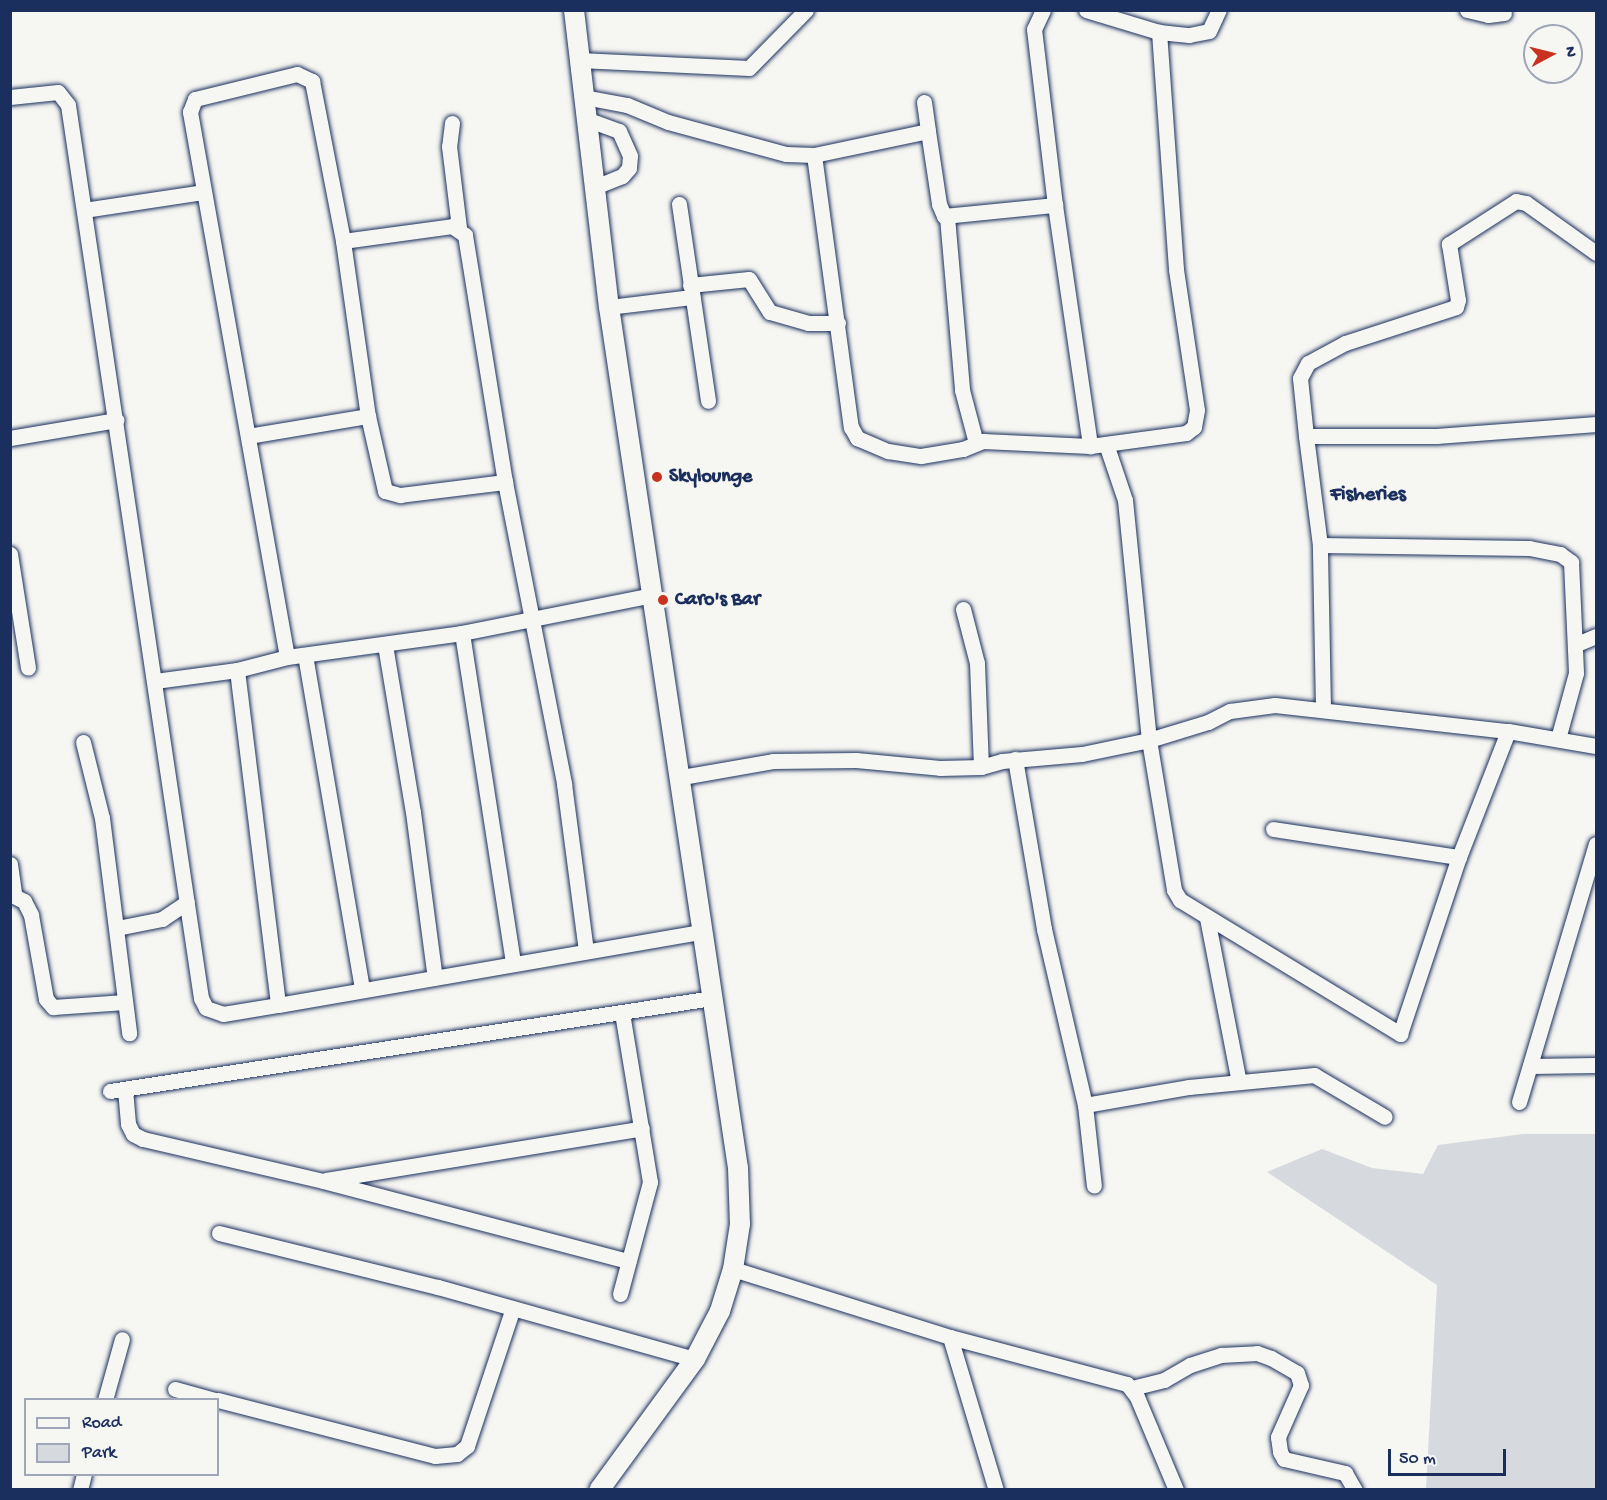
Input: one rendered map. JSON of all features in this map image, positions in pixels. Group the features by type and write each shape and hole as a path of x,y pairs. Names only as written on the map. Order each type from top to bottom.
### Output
{"main road":[{"path":"574,10 609,307 682,777 701,932 738,1168 740,1224 733,1269 720,1311 695,1359 599,1490"}],"street":[{"path":"579,60 749,69 806,10"},
{"path":"1043,10 1034,29 1055,205 1090,446"},
{"path":"1086,10 1159,32 1204,34 1213,26 1219,10"},
{"path":"1467,10 1488,15 1504,13"},
{"path":"814,155 851,427 857,438 888,451 921,456 991,441 1090,446 1186,433 1197,420 1176,269 1159,32"},
{"path":"287,657 190,112 193,101 208,93 302,74 315,90 343,241 368,416 383,486 388,493 400,495 505,482"},
{"path":"10,98 40,91 58,92 64,99 84,210 201,998 206,1008 223,1014 701,932"},
{"path":"584,97 627,105 668,122 786,154 814,155 928,131"},
{"path":"924,102 939,204 947,217 962,390 976,443"},
{"path":"586,119 619,131 630,156 629,168 622,176 595,187"},
{"path":"452,123 449,146 459,228 469,247 505,482 564,784 586,951"},
{"path":"84,210 204,192"},
{"path":"1323,708 1320,545 1306,436 1302,369 1345,343 1456,307 1458,300 1449,244 1516,201 1526,203 1596,253"},
{"path":"679,204 708,401"},
{"path":"947,217 1055,205"},
{"path":"343,241 452,226 459,228"},
{"path":"609,307 749,279 770,312 808,323 838,323"},
{"path":"248,436 368,416"},
{"path":"10,438 116,420"},
{"path":"1306,436 1437,435 1596,424"},
{"path":"1106,444 1125,500 1149,740 1173,890 1180,900 1401,1034 1459,857 1508,731"},
{"path":"1320,545 1528,548 1567,556 1571,562 1577,644 1576,673 1558,739"},
{"path":"10,554 27,668"},
{"path":"155,681 237,670 287,657 462,633 652,595"},
{"path":"963,609 977,663 981,766"},
{"path":"462,633 513,963"},
{"path":"1577,644 1596,636"},
{"path":"385,645 413,812 435,978"},
{"path":"305,655 362,989"},
{"path":"237,670 278,1005"},
{"path":"682,777 773,761 856,760 940,768 981,766 1015,759 1082,754 1149,740 1245,707 1275,705 1323,708 1508,731 1596,746"},
{"path":"83,742 102,818 129,1034"},
{"path":"1015,759 1044,929 1085,1105 1094,1186"},
{"path":"1273,830 1459,857"},
{"path":"1518,1102 1596,844"},
{"path":"10,864 12,894 24,901 31,915 46,999 53,1007 125,1002"},
{"path":"117,928 162,919 187,902"},
{"path":"1208,918 1239,1082"},
{"path":"629,1261 322,1180 137,1137 128,1124 117,1090 712,998"},
{"path":"620,1294 649,1190 642,1128 622,1013"},
{"path":"1530,1066 1596,1065"},
{"path":"1085,1105 1300,1074 1319,1076 1385,1117"},
{"path":"322,1180 642,1128"},
{"path":"219,1233 513,1308 695,1359"},
{"path":"733,1269 950,1337 1120,1382 1132,1388 1176,1490"},
{"path":"219,1401 435,1456 457,1454 467,1446 513,1308"},
{"path":"950,1337 996,1490"},
{"path":"106,1398 122,1339"},
{"path":"1132,1388 1164,1380 1190,1365 1221,1355 1257,1353 1271,1358 1300,1377 1297,1398 1278,1437 1284,1459 1345,1473 1355,1490"},
{"path":"175,1389 209,1398"}],"green space":[{"path":"1523,1134 1596,1134 1596,1489 1426,1489 1437,1285 1267,1172 1322,1149 1372,1168 1423,1174 1438,1145"}],"place":[{"name":"Skylounge","path":"657,477"},
{"name":"Caro's Bar","path":"663,600"}],"district":[{"name":"Fisheries","path":"1368,496"}]}
